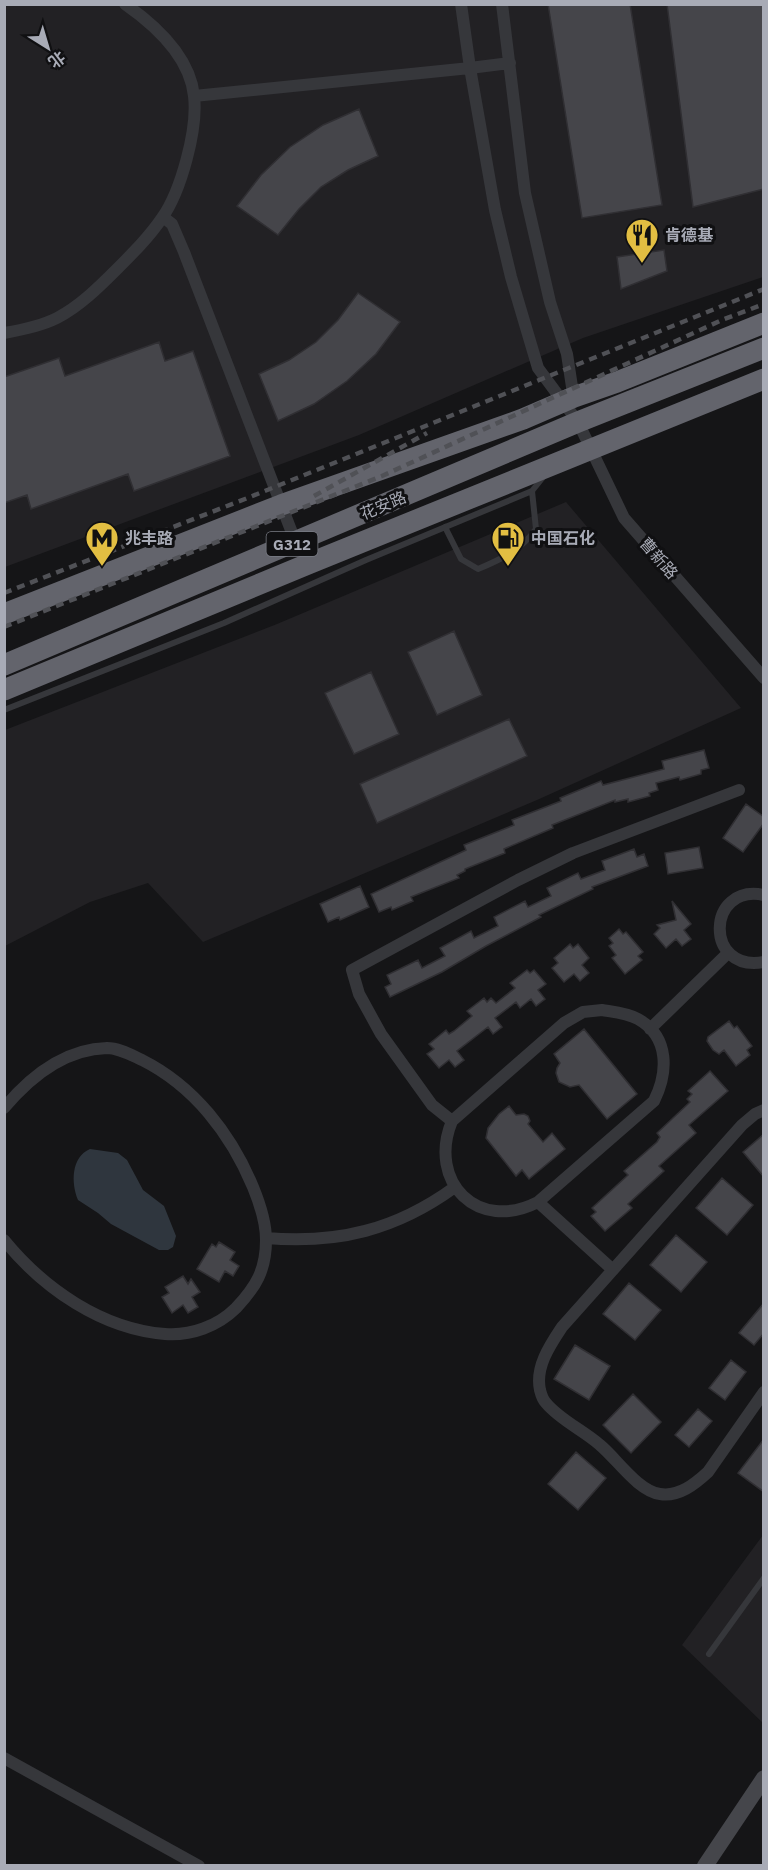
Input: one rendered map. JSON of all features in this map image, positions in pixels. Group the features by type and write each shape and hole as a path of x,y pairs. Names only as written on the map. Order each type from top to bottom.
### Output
{"highway":[{"path":"4,614 281,505 523,419 568,399 764,323"},
{"name":"花安路","path":"4,664 578,422 764,348"},
{"name":"花安路","path":"4,690 764,379"}],"street":[{"path":"4,333 56,319 82,301 141,244 163,217 182,176 192,133 194,96 185,68 170,45 149,21 125,4"},
{"path":"461,4 495,210 511,277 538,368 568,399"},
{"name":"曹新路","path":"502,4 525,193 547,290 567,354 568,399 624,518 764,678"},
{"path":"194,96 510,63"},
{"path":"163,217 172,225 184,252 294,538"},
{"path":"452,1121 432,1105 381,1034 359,994 352,970 518,880 573,853 739,790"},
{"path":"764,895 753,893 737,897 725,908 719,923 720,939 728,953 740,961 753,964 764,962"},
{"path":"650,1029 728,953"},
{"path":"602,1010 622,1013 638,1019 650,1029 663,1052 665,1069 662,1086 654,1101 538,1202 524,1209 496,1212 480,1209 467,1200 455,1187 447,1171 444,1152 446,1136 452,1121 564,1023 583,1012 602,1010"},
{"path":"4,1108 40,1072 64,1059 109,1048 128,1053 167,1075 196,1099 215,1120 247,1173 261,1208 266,1238 261,1273 254,1289 242,1302 228,1316 209,1327 171,1335 124,1327 87,1309 59,1292 26,1265 4,1240"},
{"path":"764,1110 742,1125 562,1327 550,1345 539,1376 540,1390 544,1401 550,1407 600,1445 645,1489 667,1495 679,1493 696,1483 708,1472 764,1392"},
{"path":"266,1238 310,1240 370,1231 420,1210 455,1187"},
{"path":"538,1202 613,1270"},
{"path":"4,1758 199,1866"},
{"path":"705,1866 764,1778"}],"lane":[{"path":"4,710 224,623 532,491 555,463"},
{"path":"445,527 461,559 478,568 509,555 528,540 536,529 532,491"},
{"path":"709,1654 764,1578"}],"shaded area":[{"path":"5,5 763,5 763,277 583,338 359,435 5,567"},
{"path":"566,502 741,708 537,800 203,942 148,883 90,902 5,946 5,730 277,624"},
{"path":"90,1149 118,1153 127,1160 143,1190 164,1206 176,1236 173,1247 168,1250 159,1250 111,1224 78,1200 74,1186 74,1171 79,1158"},
{"path":"763,1535 763,1723 682,1645"}],"building":[{"path":"548,4 630,4 662,205 582,218"},
{"path":"667,4 764,4 764,189 693,207"},
{"path":"359,109 378,156 348,170 321,187 278,235 237,206 261,175 290,147 323,125"},
{"name":"肯德基","path":"664,250 667,271 621,289 617,257"},
{"path":"358,293 400,322 376,354 347,381 314,404 278,421 259,374 289,360 316,342 338,320"},
{"path":"159,342 165,361 193,351 230,456 134,491 128,474 31,509 27,495 4,503 4,377 59,358 65,376"},
{"path":"454,631 482,695 437,715 408,652"},
{"path":"371,672 399,734 354,754 325,693"},
{"path":"509,719 527,756 377,823 360,784"},
{"path":"704,750 709,768 701,770 701,774 656,783 658,790 649,793 650,796 628,802 628,799 615,802 615,800 552,825 553,828 504,849 505,853 465,869 457,875 459,878 411,897 413,901 392,910 391,907 379,912 371,894 466,850 464,845 514,825 512,820 561,801 560,798 601,781 603,785 664,769 662,761"},
{"path":"746,804 764,817 764,823 743,852 723,838"},
{"path":"699,847 703,868 668,874 665,853"},
{"path":"634,849 637,857 644,854 648,866 592,887 593,889 539,915 541,917 442,972 390,997 385,987 391,984 387,975 418,960 422,968 445,956 440,948 471,931 474,938 498,926 494,917 525,901 528,907 551,896 547,888 578,873 581,879 605,870 602,861"},
{"path":"360,886 369,907 340,920 339,917 328,922 320,904"},
{"path":"672,901 691,924 684,930 691,939 682,946 676,939 666,948 654,934 660,928 657,925 676,920"},
{"path":"619,929 623,934 626,932 643,952 638,956 642,960 625,974 612,958 616,955 609,946 613,943 609,938"},
{"path":"570,944 573,948 578,944 589,958 582,965 589,973 580,981 574,974 564,982 552,968 558,963 554,958"},
{"path":"527,970 530,973 534,970 546,984 538,990 545,999 536,1006 531,999 520,1008 516,1002 495,1018 502,1027 493,1034 488,1027 457,1051 464,1060 455,1067 449,1060 439,1068 427,1054 434,1049 429,1044 446,1030 449,1034 454,1031 472,1016 467,1011 484,998 487,1002 491,998 496,1003 515,988 510,983"},
{"path":"729,1021 734,1028 737,1026 752,1046 747,1050 750,1055 736,1066 724,1050 719,1054 707,1041 708,1037"},
{"path":"584,1029 637,1094 607,1119 579,1085 570,1087 559,1082 556,1073 560,1063 554,1054"},
{"path":"710,1071 728,1091 689,1125 696,1133 659,1166 664,1171 628,1204 632,1208 605,1231 591,1216 596,1212 592,1208 628,1175 624,1171 657,1142 660,1137 657,1133 690,1102 687,1099 692,1094 688,1091"},
{"path":"509,1106 516,1115 528,1116 530,1121 528,1124 543,1142 552,1133 565,1149 529,1179 522,1170 516,1176 486,1138 488,1128"},
{"path":"764,1134 764,1177 743,1152"},
{"path":"722,1178 753,1205 727,1235 696,1208"},
{"path":"676,1235 707,1262 681,1292 650,1265"},
{"path":"219,1242 235,1252 230,1260 239,1266 233,1276 225,1271 219,1282 197,1269 212,1244 216,1247"},
{"path":"183,1276 188,1284 191,1279 200,1292 192,1297 198,1307 188,1313 183,1305 172,1313 162,1297 169,1293 165,1287"},
{"path":"629,1283 661,1310 635,1340 603,1314"},
{"path":"764,1303 764,1333 754,1345 739,1333"},
{"path":"575,1345 610,1366 589,1400 554,1379"},
{"path":"731,1360 746,1372 725,1400 709,1388"},
{"path":"633,1394 661,1422 631,1453 603,1425"},
{"path":"698,1409 712,1421 689,1447 675,1435"},
{"path":"764,1439 764,1492 738,1473"},
{"path":"576,1452 606,1478 578,1510 548,1484"}],"railway":[{"path":"4,593 245,499 764,289"},
{"path":"4,627 382,476 722,320 764,304"},
{"path":"314,496 427,433"}],"place":[{"name":"肯德基","path":"642,264"},
{"name":"兆丰路","path":"102,567"},
{"name":"中国石化","path":"508,567"}]}
